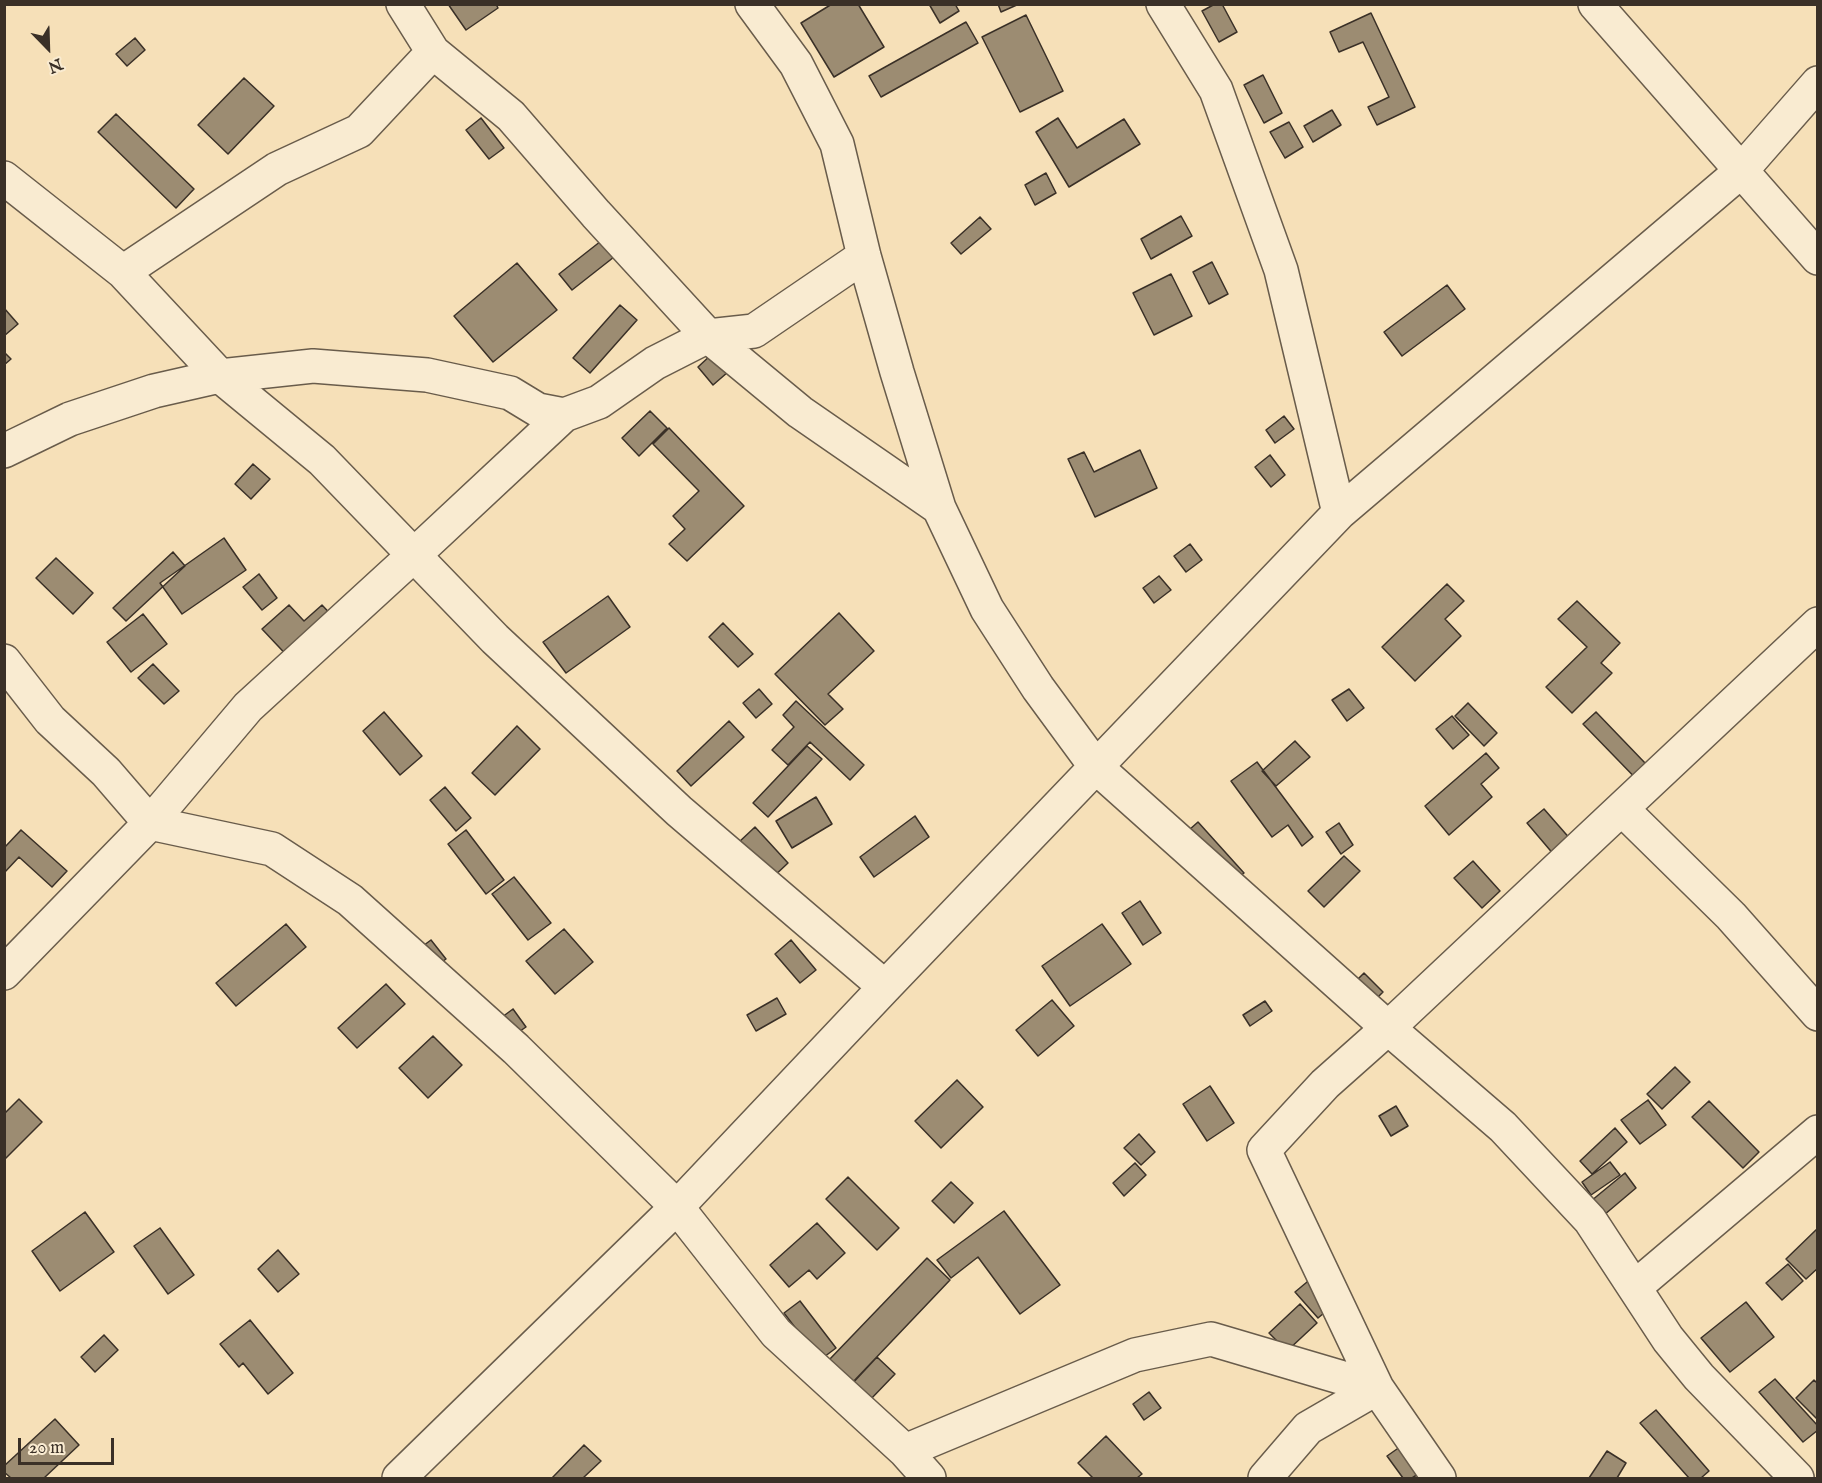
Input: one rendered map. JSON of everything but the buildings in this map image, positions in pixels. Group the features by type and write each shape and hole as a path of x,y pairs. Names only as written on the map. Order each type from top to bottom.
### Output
{"street":[{"path":"403,4 433,52 511,116 596,214 708,336 800,412 939,508"},
{"path":"752,4 796,64 837,144 864,256 939,508 987,609 1038,688 1096,767 1388,1028 1503,1127 1590,1220 1668,1339 1699,1377 1797,1479"},
{"path":"1164,4 1216,90 1281,270 1339,513"},
{"path":"1595,4 1740,172 1818,258"},
{"path":"123,272 277,169 359,131 433,52"},
{"path":"399,1479 677,1207 1339,513 1740,172 1818,83"},
{"path":"4,178 123,272 220,376 322,460 495,639 679,811 885,987"},
{"path":"4,973 150,823 248,707 564,415 599,402 655,363 708,336 754,331 864,256"},
{"path":"4,451 70,419 154,391 220,376 313,366 427,375 510,393 538,410 564,415"},
{"path":"1439,1479 1377,1389 1264,1150 1325,1084 1388,1028 1818,624"},
{"path":"4,662 51,720 106,772 150,823 272,849 350,900 516,1049 677,1207 776,1333 905,1451 928,1479"},
{"path":"1622,809 1731,916 1818,1014"},
{"path":"1635,1287 1818,1132"},
{"path":"905,1451 1135,1354 1211,1339 1377,1389"},
{"path":"1265,1479 1308,1428 1377,1389"}]}
